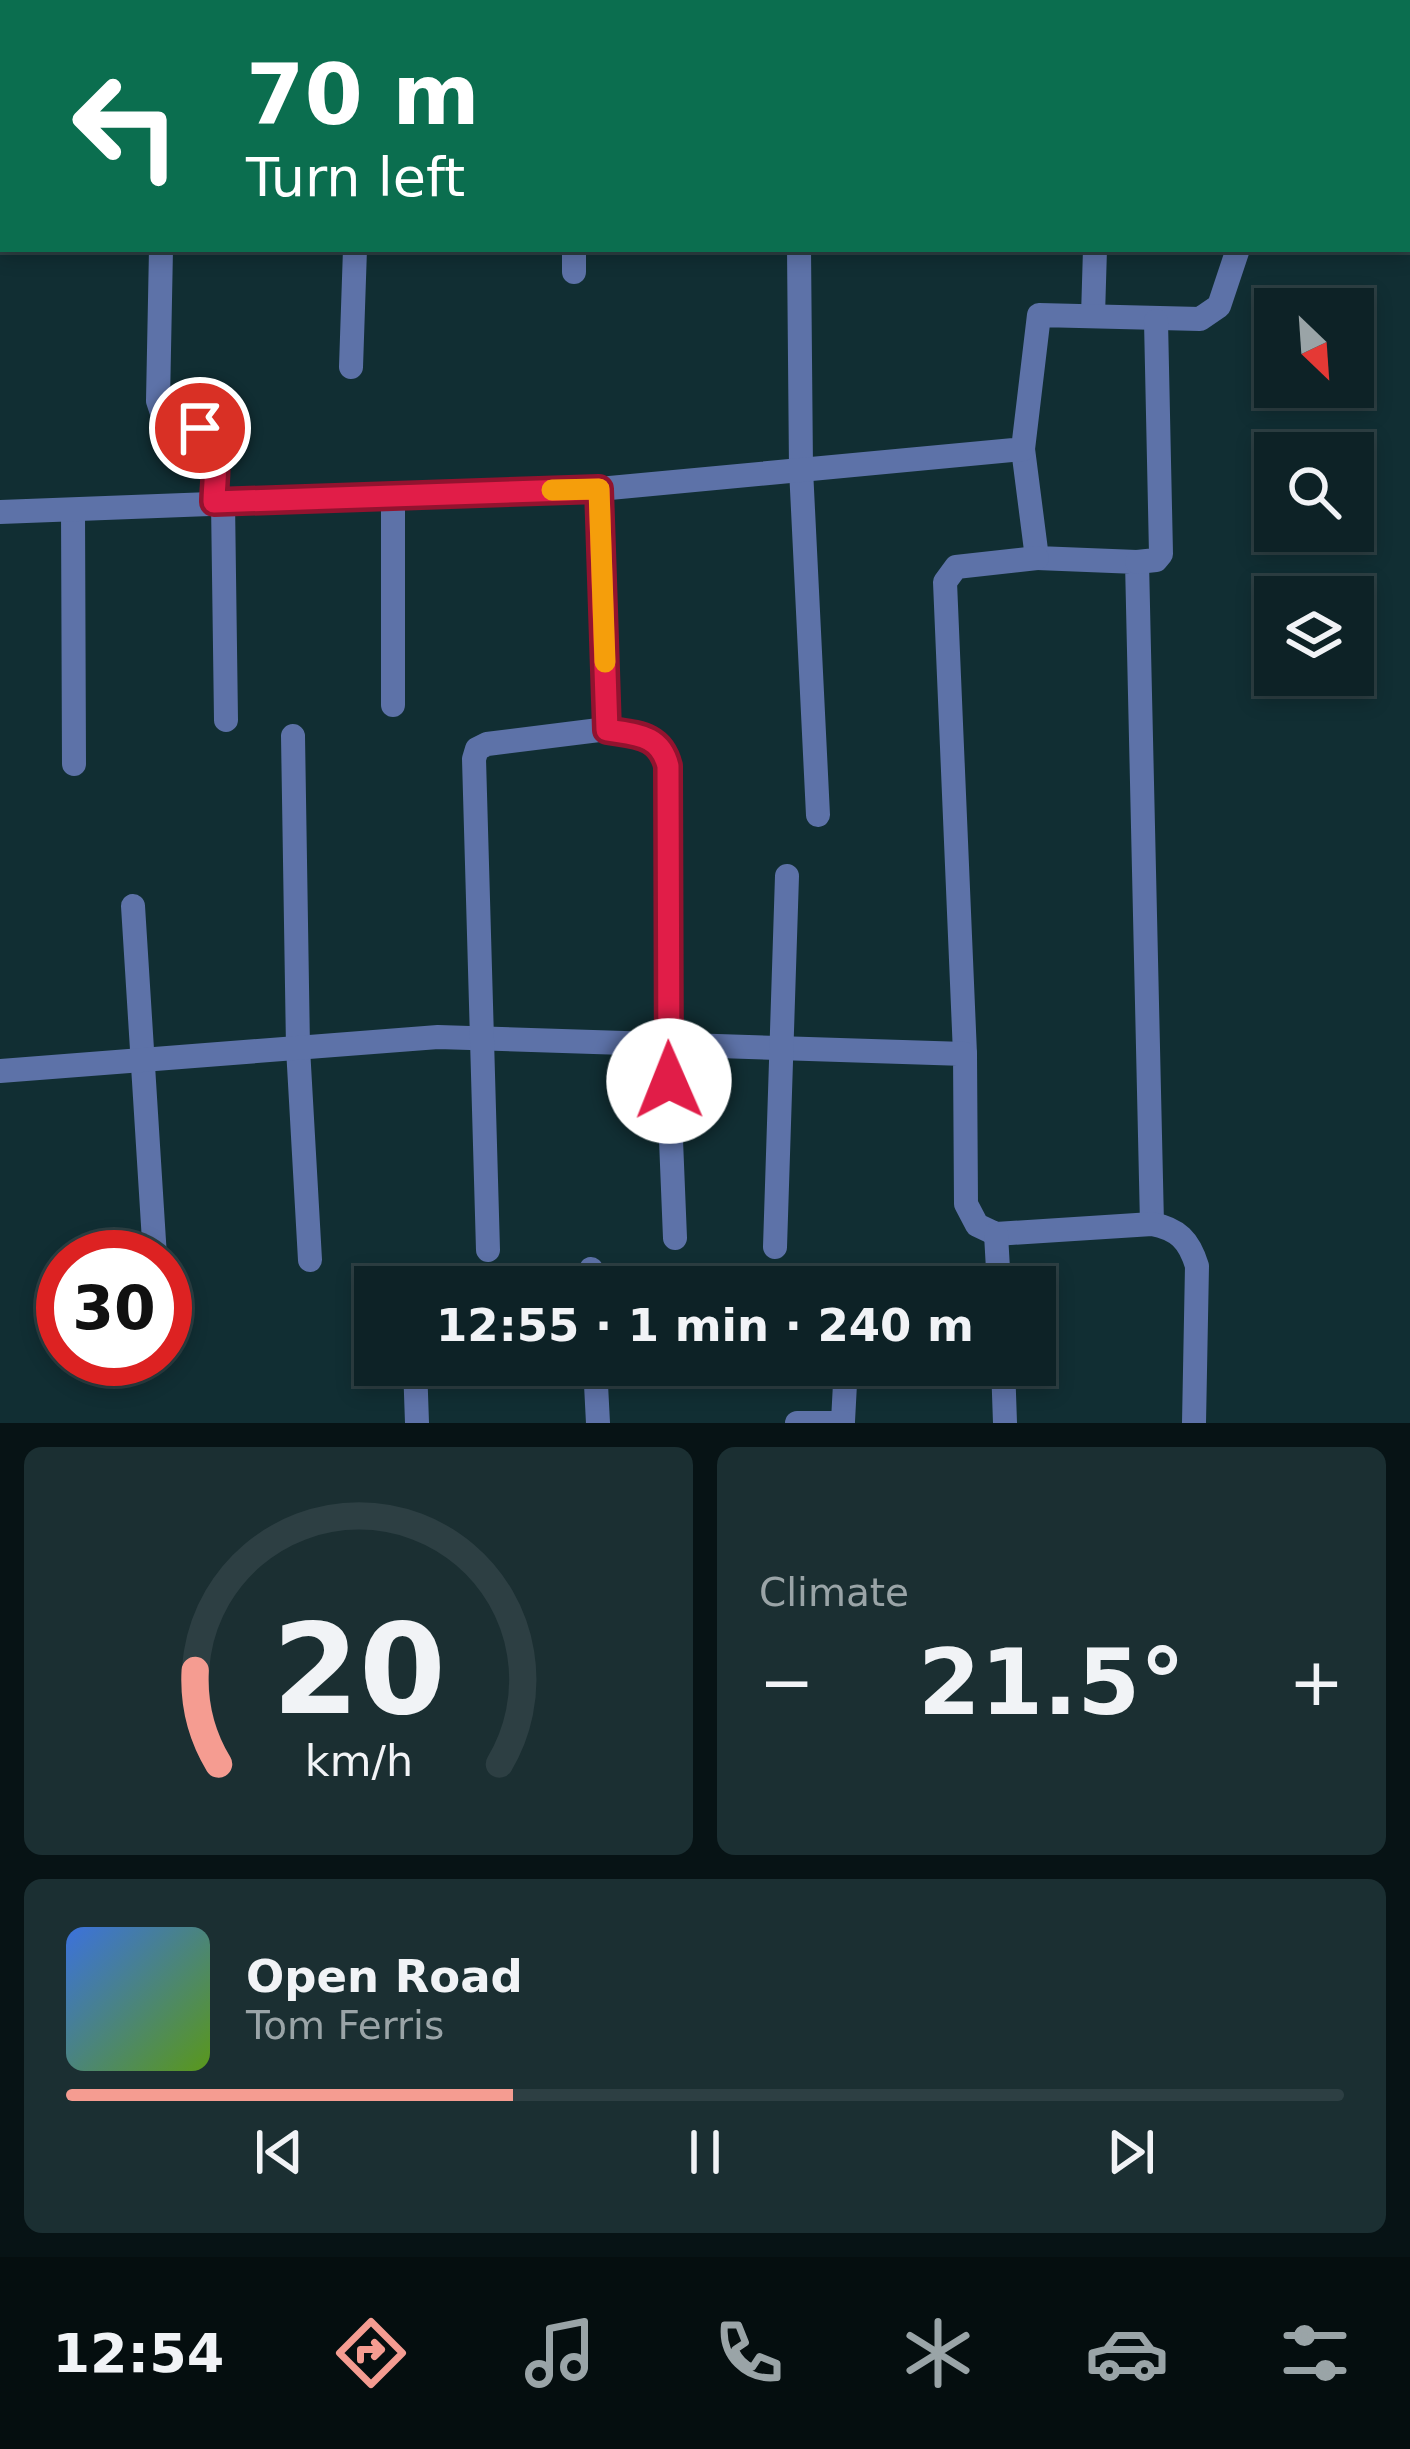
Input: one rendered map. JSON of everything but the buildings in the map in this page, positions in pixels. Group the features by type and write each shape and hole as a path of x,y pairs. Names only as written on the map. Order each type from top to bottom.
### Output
{"street":[{"path":"161,252 158,401 162,413 211,436 215,449 226,720"},
{"path":"351,368 356,252"},
{"path":"799,252 801,469 818,815"},
{"path":"1093,316 1096,252"},
{"path":"1037,558 1023,449 1039,315 1200,319 1219,306 1237,252"},
{"path":"1156,321 1162,554 1156,560 1137,562 1037,558 956,567 945,582 965,1054 965,1204 976,1225 996,1234 1152,1224 1174,1228 1191,1249 1197,1266 1194,1423"},
{"path":"0,512 599,489 1023,449"},
{"path":"599,489 607,730"},
{"path":"393,705 394,494"},
{"path":"73,510 74,764"},
{"path":"1137,562 1152,1224"},
{"path":"488,1250 474,759 477,749 487,744 607,730 650,738 663,748 668,766 668,1042 675,1238"},
{"path":"293,736 298,1048 310,1260"},
{"path":"775,1247 787,876"},
{"path":"133,906 153,1230"},
{"path":"0,1071 480,1038 965,1054"},
{"path":"996,1234 998,1266"},
{"path":"416,1386 417,1423"},
{"path":"597,1386 598,1423"},
{"path":"796,1423 843,1422 845,1386"},
{"path":"1004,1386 1005,1423"}],"slow traffic":[{"path":"552,490 599,489 605,662"}],"route":[{"path":"200,428 211,436 215,449 214,502 599,489 607,730 650,738 663,748 668,766 669,1081"}]}
